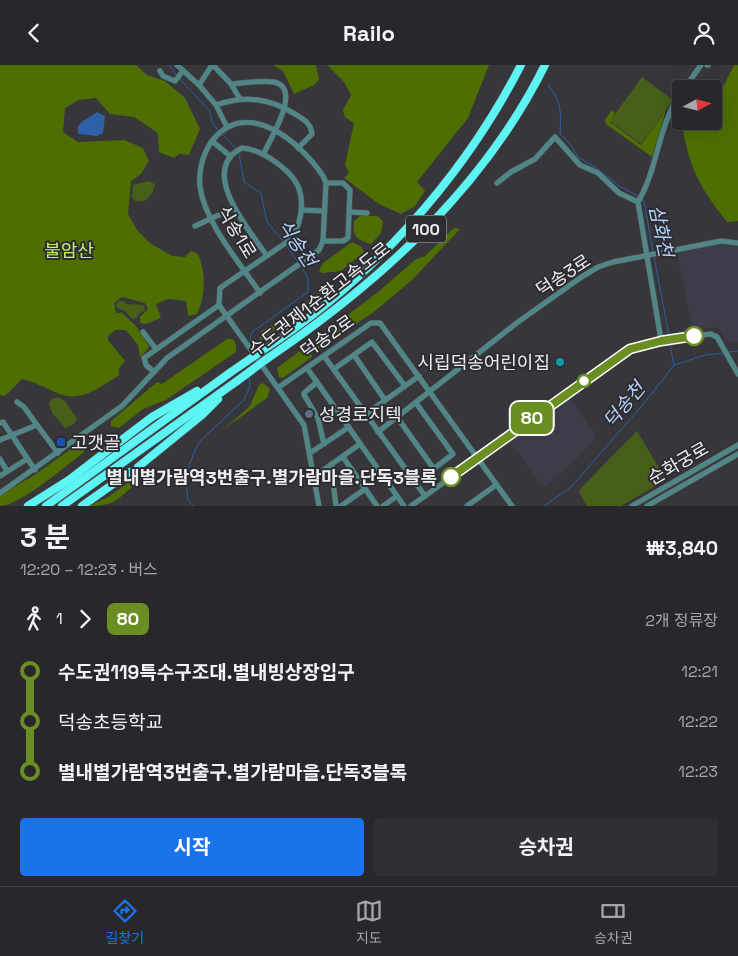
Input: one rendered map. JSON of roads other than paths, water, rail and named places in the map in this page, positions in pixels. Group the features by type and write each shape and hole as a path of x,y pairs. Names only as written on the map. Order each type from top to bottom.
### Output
{"highway":[{"name":"수도권제1순환고속도로","path":"46,506 324,306 403,233 448,181 474,146 521,65"},
{"name":"수도권제1순환고속도로","path":"62,506 361,290 423,232 477,171 526,99 545,65"},
{"path":"119,442 152,417 229,373"},
{"path":"138,467 202,415 235,382"},
{"path":"28,506 70,480 112,447"},
{"path":"82,506 130,472"}],"street":[{"path":"0,493 35,470 122,406 168,358 319,250 323,241 326,183 319,170 283,134 259,123 241,123 225,128 216,105 199,85 182,73 177,65"},
{"path":"199,85 212,65 231,84 240,99"},
{"path":"690,80 701,65"},
{"path":"160,71 170,80 176,80 182,73"},
{"path":"231,84 275,82 282,87 286,97 285,108 264,153"},
{"path":"216,105 240,99 263,100 276,103 306,121 312,128 312,134 298,149"},
{"path":"663,340 639,201 649,183 667,115 672,107"},
{"name":"식송1로","path":"225,128 212,141 202,160 200,187 211,219 260,293"},
{"path":"498,183 511,172 535,159 555,137 580,165 598,173 619,193 639,201"},
{"path":"212,141 232,155"},
{"path":"266,256 234,208 225,184 226,169 232,155 240,149 249,148 264,153 298,185 301,210 295,235 280,247 220,288 219,305 279,387 304,425 315,476 319,506"},
{"path":"323,241 344,241 348,238 350,212 350,190 343,183 326,183"},
{"path":"195,226 234,208"},
{"path":"301,210 324,211"},
{"path":"350,212 367,213"},
{"name":"덕송3로","path":"378,432 518,322 598,267 613,262 721,241 738,243"},
{"path":"154,372 146,365 144,358 219,305"},
{"name":"덕송2로","path":"279,387 376,322 380,323 512,506"},
{"path":"143,332 156,349"},
{"path":"411,506 630,349 663,340 710,334 717,337 738,374"},
{"path":"334,369 372,342 405,386"},
{"path":"354,355 385,400"},
{"path":"324,356 424,496"},
{"path":"307,367 404,506"},
{"path":"366,414 418,376"},
{"path":"317,382 304,395 318,418 324,444"},
{"path":"17,401 24,407 58,453"},
{"path":"415,483 453,454 416,403"},
{"path":"397,417 434,469"},
{"path":"0,423 3,422 35,470"},
{"path":"0,440 37,425"},
{"path":"310,453 349,427"},
{"path":"315,476 360,445"},
{"name":"순화궁로","path":"632,506 738,445"},
{"name":"순화궁로","path":"647,506 738,454"},
{"path":"343,457 377,506"},
{"path":"0,459 7,471"},
{"path":"0,476 27,459"},
{"path":"331,465 336,506"},
{"path":"467,506 496,485"},
{"path":"341,506 365,489"},
{"path":"383,506 397,496"}],"water":[{"path":"97,112 105,116 103,133 97,136 78,134 78,126"}],"waterway":[{"name":"식송천","path":"169,65 177,76"},
{"name":"식송천","path":"180,79 210,111 212,122 220,133"},
{"name":"삼화천","path":"548,85 556,97 560,108 560,134 571,145 578,157 598,169 619,186 638,196"},
{"name":"식송천","path":"223,135 237,150"},
{"name":"식송천","path":"239,154 244,182 261,193 267,222 284,242"},
{"name":"삼화천","path":"641,199 644,201 653,252"},
{"name":"식송천","path":"286,245 298,262"},
{"name":"삼화천","path":"654,256 669,336"},
{"name":"식송천","path":"249,344 252,332 308,292 308,278 300,265"},
{"name":"삼화천","path":"669,340 674,365"},
{"name":"덕송천","path":"729,352 738,351"},
{"name":"덕송천","path":"544,506 572,486 646,401 674,365 705,355 725,353"},
{"name":"식송천","path":"193,506 188,500 185,477 195,450 200,441 244,400 250,386 249,376"}],"place":[{"name":"시립덕송어린이집","path":"560,362"},
{"name":"성경로지텍","path":"309,414"},
{"name":"고갯골","path":"61,442"},
{"name":"별내별가람역3번출구.별가람마을.단독3블록","path":"451,477"}],"park label":[{"name":"불암산","path":"69,250"}]}
